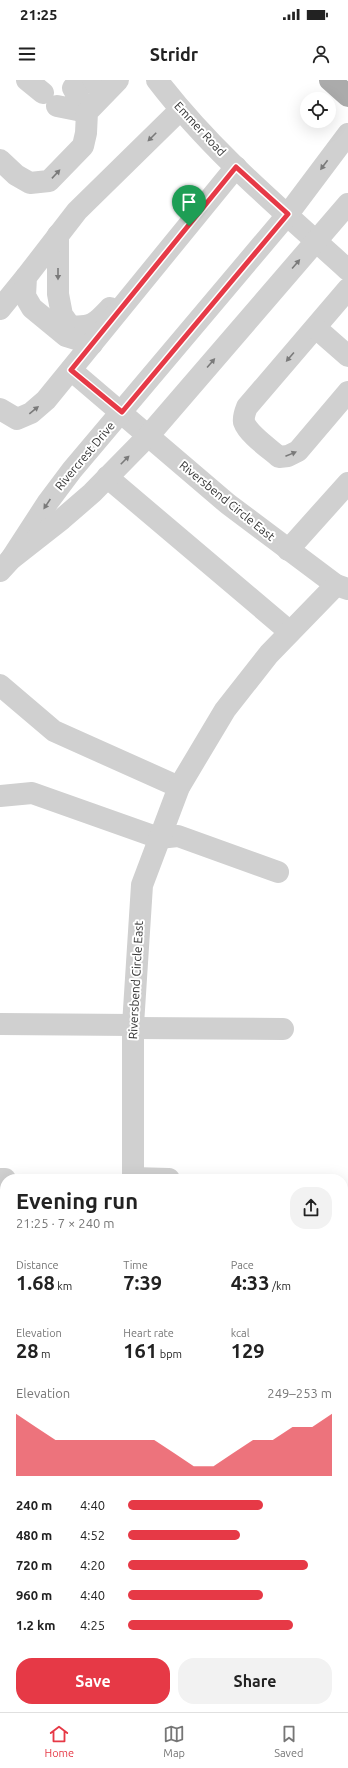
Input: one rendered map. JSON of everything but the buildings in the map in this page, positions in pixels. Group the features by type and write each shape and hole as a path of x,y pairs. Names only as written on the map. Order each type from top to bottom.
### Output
{"main road":[{"path":"330,80 348,96"}],"street":[{"name":"Emmer Road","path":"157,80 180,110 236,167 348,270"},
{"path":"0,160 16,174 30,183 49,181 82,146 86,133 87,112 96,85"},
{"path":"42,93 87,112"},
{"path":"0,310 77,211 180,110"},
{"name":"Rivercrest Drive","path":"6,565 48,502 72,470 288,214 348,134"},
{"path":"0,409 17,419 31,414 46,400 236,167"},
{"name":"Rivercrest Drive","path":"6,565 62,519 149,435 348,204"},
{"path":"58,235 58,294 62,314 70,326 84,327 98,322 164,247 189,226"},
{"path":"26,277 25,296 32,308 66,336 92,344"},
{"path":"348,290 247,407 243,417 244,424 249,431 279,457 288,456 298,451 348,392"},
{"path":"316,328 348,356"},
{"name":"Riversbend Circle East","path":"71,370 228,504 288,550 342,587 290,632 269,654 225,710 178,787 142,885 133,1026 133,1174"},
{"path":"107,477 290,632"},
{"path":"288,550 348,483"},
{"path":"0,685 54,732 178,787"},
{"path":"0,796 32,793 160,838 178,836 278,872"},
{"path":"0,1024 283,1029"}],"route":[{"path":"236,167 288,214 122,412 71,370 189,226 236,167"}]}
